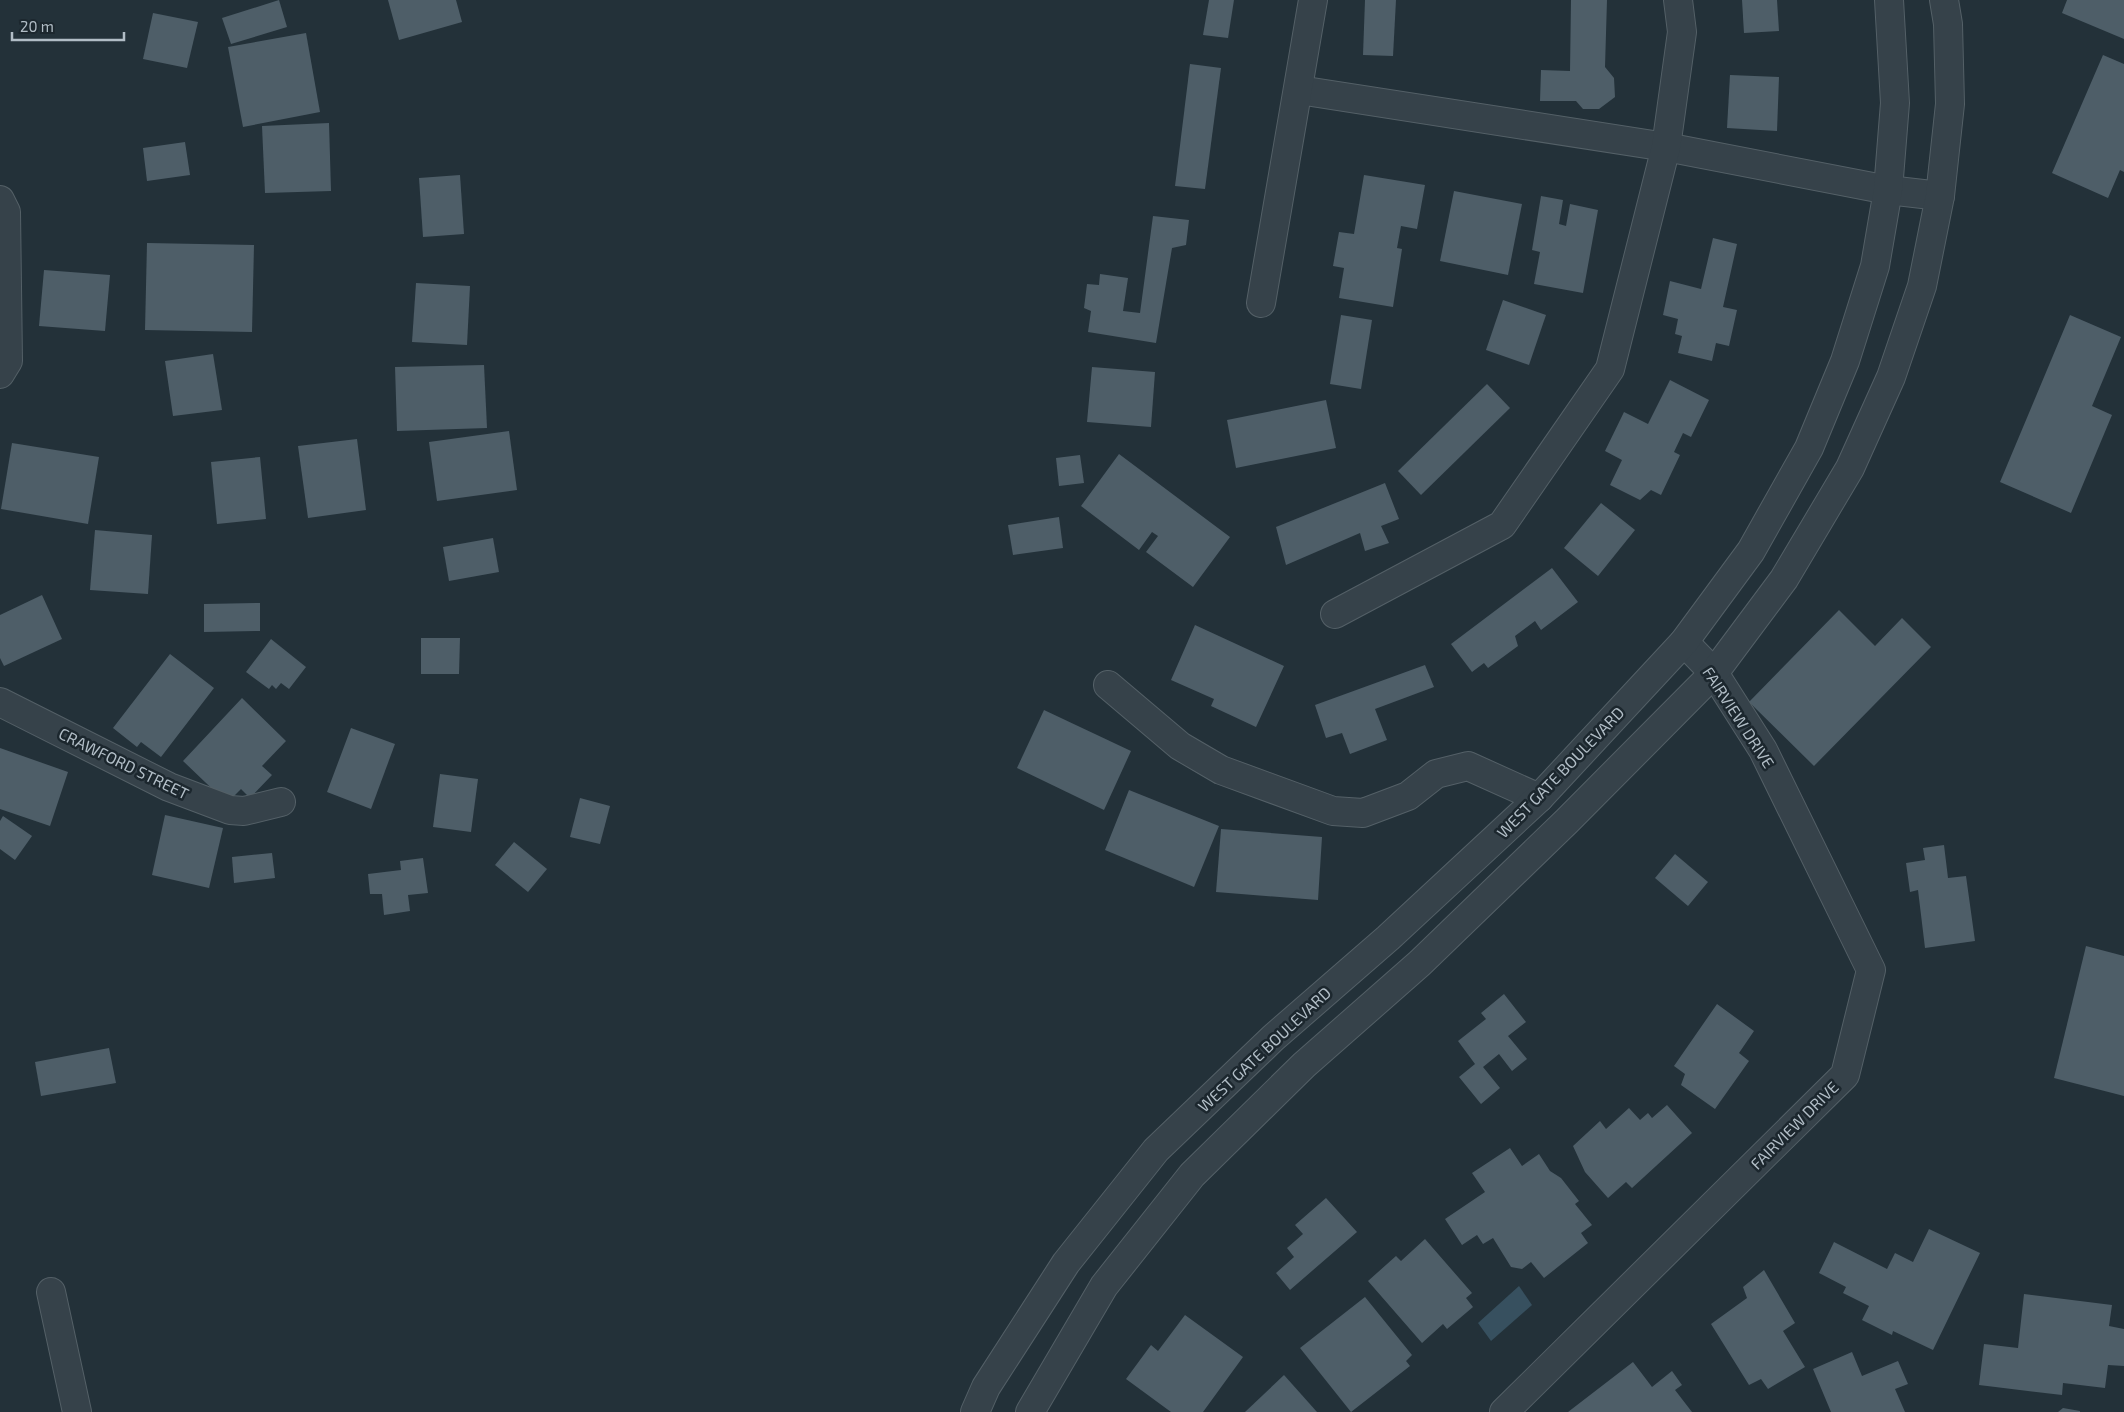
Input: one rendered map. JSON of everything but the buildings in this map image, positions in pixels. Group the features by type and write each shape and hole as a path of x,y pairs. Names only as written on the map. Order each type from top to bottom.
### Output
{"street":[{"path":"1261,303 1312,0"},
{"path":"1335,614 1502,525 1610,369 1666,147 1682,32 1678,0"},
{"name":"WEST GATE BOULEVARD","path":"975,1412 986,1386 1066,1263 1156,1150 1273,1038 1388,938 1539,798 1684,642 1751,551 1808,448 1845,361 1875,266 1888,190 1895,103 1890,0"},
{"path":"1030,1412 1104,1286 1192,1175 1304,1065 1420,963 1567,822 1714,673 1784,579 1850,468 1891,376 1922,286 1940,196 1950,104 1948,24 1944,0"},
{"path":"1298,90 1666,147 1888,190 1940,196"},
{"path":"0,200 6,212 8,361 0,374"},
{"name":"FAIRVIEW DRIVE","path":"1504,1412 1845,1074 1872,970 1762,750 1714,673 1684,642"},
{"path":"1108,685 1180,746 1221,770 1333,811 1364,813 1408,796 1436,774 1468,766 1539,798"},
{"name":"CRAWFORD STREET","path":"0,702 169,788 230,810 244,811 282,802"},
{"path":"51,1292 77,1412"}],"water":[{"path":"1519,1286 1532,1305 1491,1341 1478,1323"}]}
